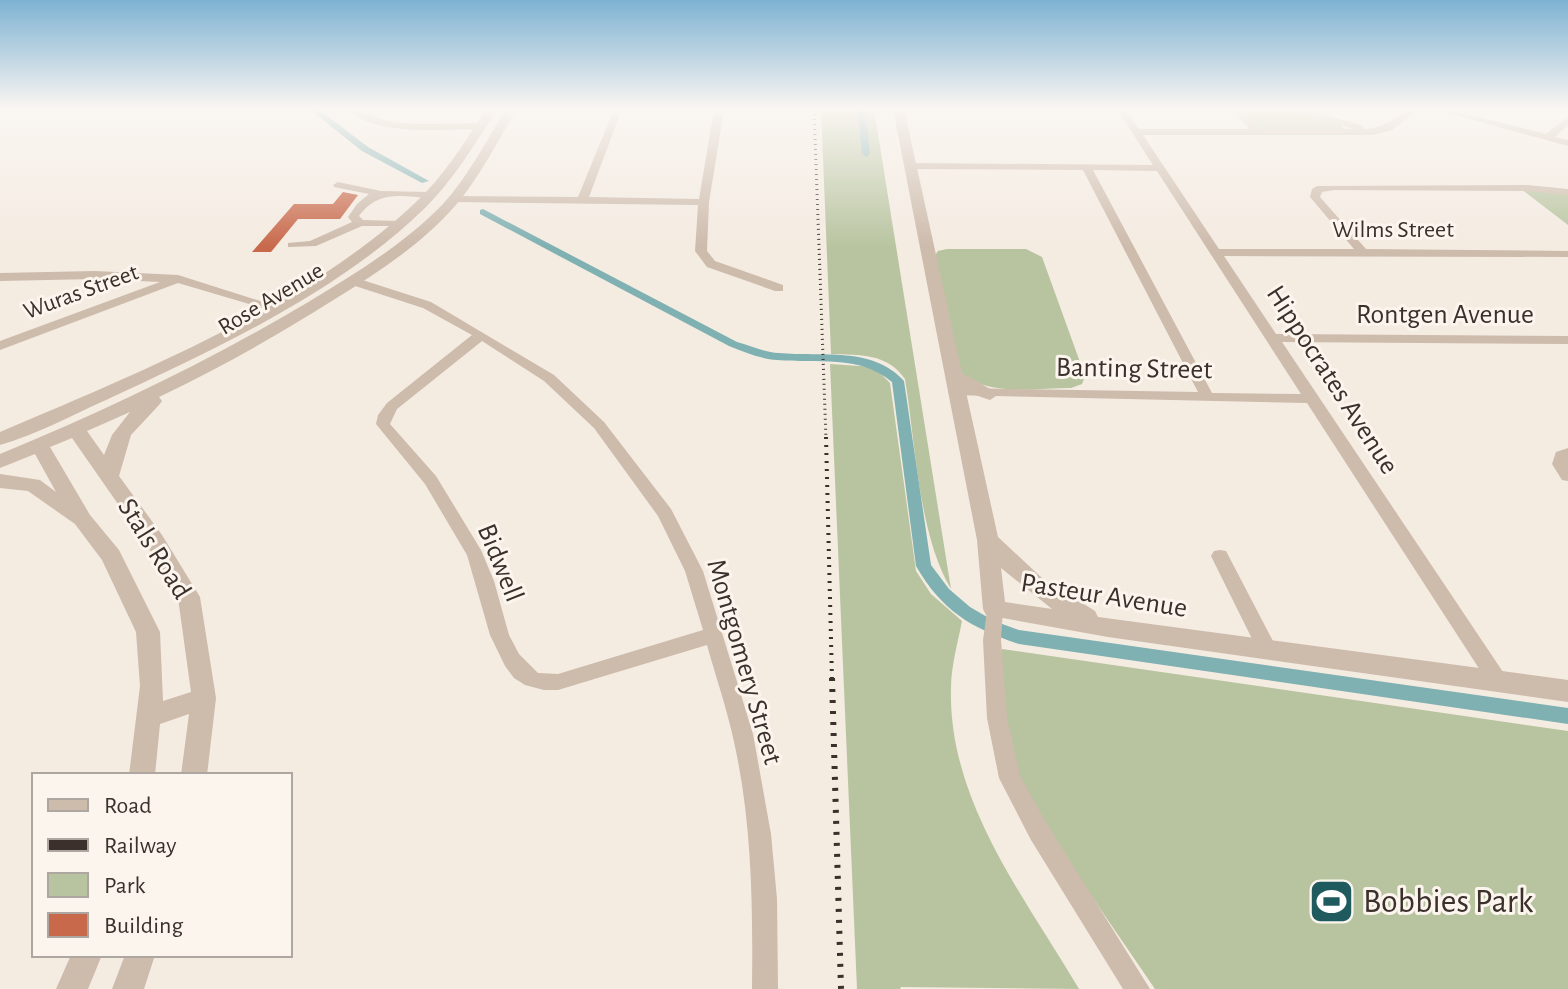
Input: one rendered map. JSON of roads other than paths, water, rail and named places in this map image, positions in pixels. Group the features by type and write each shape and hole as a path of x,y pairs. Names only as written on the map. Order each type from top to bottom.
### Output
{"street":[{"name":"Rose Avenue","path":"0,440 275,316 317,304 428,197 463,155"},
{"name":"Rose Avenue","path":"0,461 196,372 275,316 293,297 319,281 369,271 453,199 475,155"},
{"path":"582,201 600,155"},
{"path":"712,155 704,202 701,251 707,261 779,288"},
{"name":"Pasteur Avenue","path":"909,155 988,540 994,611 1568,691"},
{"name":"Hippocrates Avenue","path":"1152,155 1498,681"},
{"path":"911,166 1160,168"},
{"path":"1087,168 1207,396"},
{"path":"338,185 378,193 453,199 704,202"},
{"path":"1362,252 1315,197 1317,189 1512,188 1568,192"},
{"path":"378,193 368,196 355,213 353,221 400,224"},
{"path":"292,245 312,244 360,223"},
{"name":"Wilms Street","path":"1217,252 1568,254"},
{"path":"0,277 95,275 178,279 275,316"},
{"name":"Montgomery Street","path":"346,278 427,305 549,378 599,425 665,513 694,571 743,734 760,834 765,899 765,989"},
{"name":"Wuras Street","path":"0,346 178,279"},
{"path":"293,297 317,304"},
{"name":"Bidwell","path":"481,335 392,406 383,424 423,471 477,559 492,600 500,638 512,660 530,680 558,682 713,635"},
{"name":"Rontgen Avenue","path":"1274,338 1568,340"},
{"path":"109,479 111,455 127,424 149,404 196,372"},
{"path":"954,383 990,394"},
{"name":"Banting Street","path":"990,394 1313,399"},
{"path":"0,440 67,429 102,395"},
{"name":"Stals Road","path":"67,429 155,541 189,597 204,698 194,773"},
{"name":"Stals Road","path":"39,445 83,520 111,556 148,632 152,686 142,773"},
{"path":"1568,453 1560,458 1560,464 1568,476"},
{"path":"0,481 33,485 83,520"},
{"path":"988,540 1015,570 1054,601 1108,628"},
{"path":"1220,556 1267,649"},
{"path":"994,611 992,640 997,718 1010,778 1039,832 1137,989"},
{"path":"150,716 204,698"},
{"path":"72,989 86,957"},
{"path":"128,989 139,957"}],"waterway":[{"path":"377,155 425,181"},
{"path":"483,212 733,344 763,355 853,360 885,370 898,381 924,566 953,603 988,626 1019,637 1568,716"}],"railway":[{"path":"816,155 826,439"},
{"path":"826,437 832,680"},
{"path":"832,678 841,989"}],"place":[{"name":"Bobbies Park","path":"1332,902"}]}
